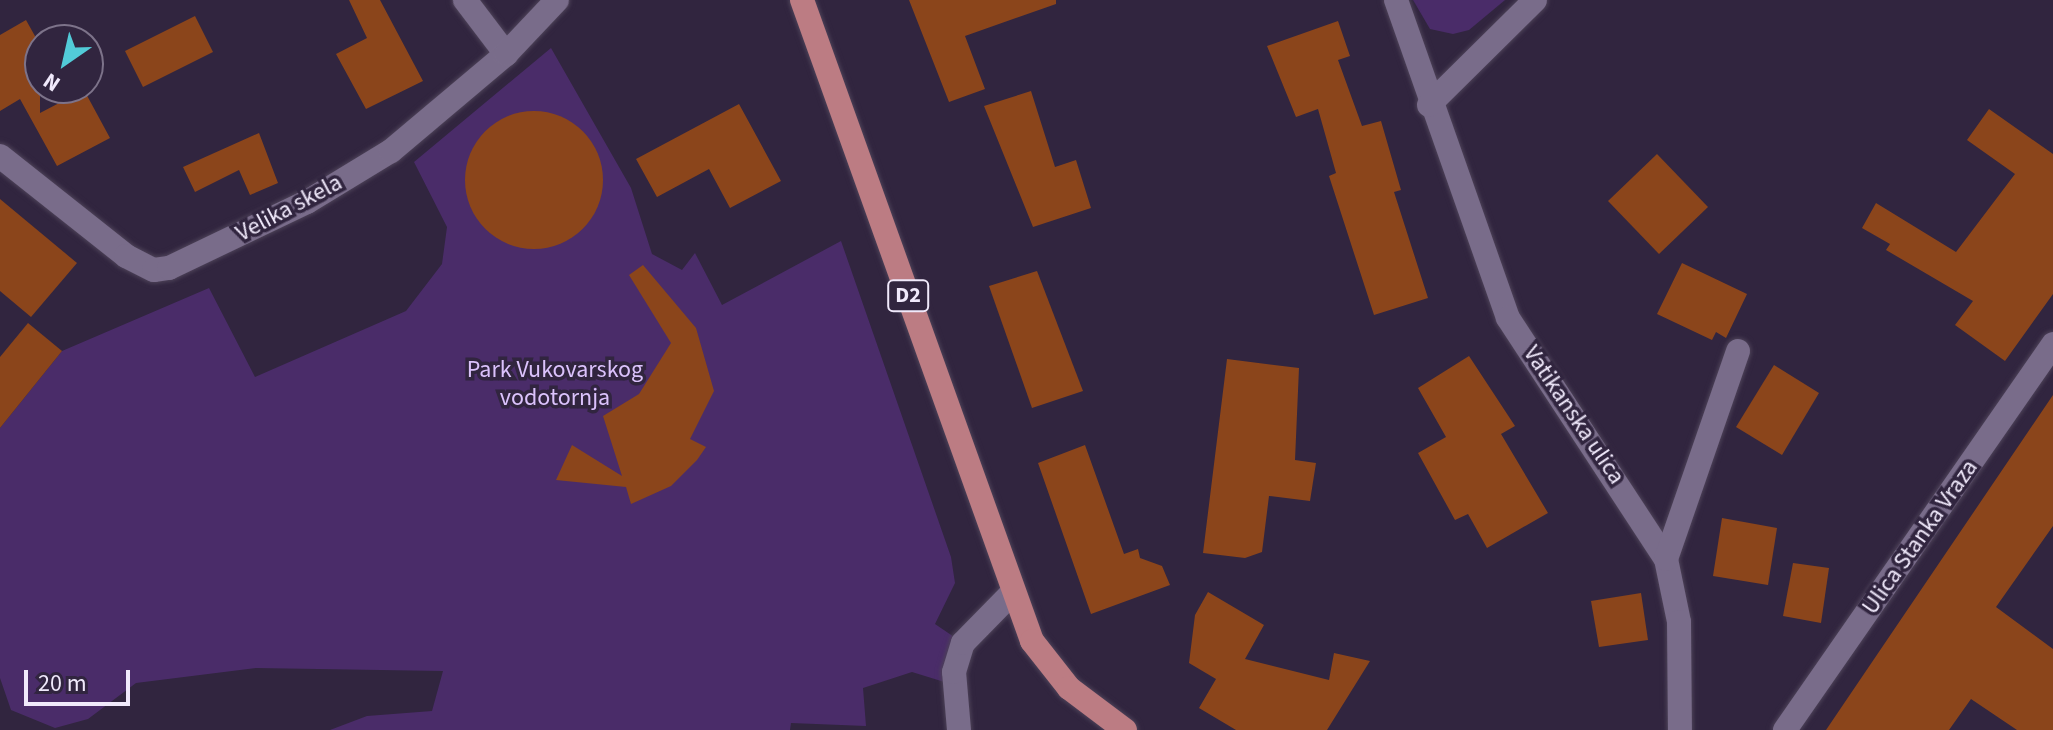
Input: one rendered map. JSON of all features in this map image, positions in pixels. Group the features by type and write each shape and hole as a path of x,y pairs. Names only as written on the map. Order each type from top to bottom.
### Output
{"main road":[{"name":"D2","path":"802,0 1012,593 1032,641 1069,688 1125,730"}],"street":[{"path":"465,0 506,54"},
{"name":"Velika skela","path":"0,156 154,270 232,239 379,158 506,54 557,0"},
{"name":"Vatikanska ulica","path":"1396,0 1429,105 1508,318 1666,559 1679,622 1680,730"},
{"path":"1429,105 1535,0"},
{"name":"Ulica Stanka Vraza","path":"1785,730 2053,344"},
{"path":"1666,559 1738,351"},
{"path":"959,730 954,672 963,643 1012,593"}],"green space":[{"path":"1413,0 1505,0 1469,30 1453,34 1430,29"},
{"name":"Park Vukovarskog vodotornja","path":"551,48 631,188 652,254 682,270 695,253 722,305 841,241 951,557 955,583 935,624 963,643 954,685 912,672 863,688 866,726 791,723 790,730 330,730 367,716 432,711 443,671 256,668 136,683 88,719 55,728 11,710 0,678 0,428 62,351 209,288 255,377 406,311 442,264 447,227 414,162"}],"building":[{"path":"349,0 380,0 423,81 366,109 336,54 367,38"},
{"path":"909,0 1056,0 1056,4 965,36 985,89 949,102"},
{"path":"195,16 213,52 143,87 125,51"},
{"path":"26,20 28,24 24,24 24,104 40,104 40,113 57,104 92,104 110,138 57,166 20,99 0,111 0,35"},
{"path":"1338,21 1350,56 1338,60 1362,126 1381,121 1401,190 1394,192 1428,298 1374,315 1329,176 1336,173 1318,109 1296,117 1267,46"},
{"path":"1031,91 1055,167 1076,160 1091,208 1033,227 984,106"},
{"path":"739,104 781,181 730,208 709,169 657,197 636,159"},
{"path":"1989,109 2053,154 2053,294 2005,361 1955,325 1973,301 1886,250 1890,244 1862,228 1876,203 1956,252 2015,174 1967,140"},
{"path":"534,111 560,116 583,131 598,154 603,180 598,206 583,229 560,244 534,249 508,244 485,229 470,206 465,180 470,154 485,131 508,116"},
{"path":"259,133 278,183 250,195 239,170 195,192 183,167"},
{"path":"1657,154 1708,207 1659,254 1608,201"},
{"path":"0,199 77,263 31,317 0,291"},
{"path":"1682,263 1747,294 1726,338 1716,332 1712,340 1657,314"},
{"path":"643,265 696,328 714,391 690,439 706,447 697,460 671,486 631,504 626,487 556,480 572,445 622,476 603,416 639,394 671,343 629,275"},
{"path":"1037,271 1083,391 1032,408 989,286"},
{"path":"28,323 62,351 0,428 0,357"},
{"path":"1469,356 1515,426 1501,434 1548,513 1487,548 1468,514 1455,520 1418,453 1446,437 1418,388"},
{"path":"1227,359 1299,368 1295,460 1316,463 1310,501 1269,496 1262,552 1245,558 1203,553"},
{"path":"1774,365 1819,393 1782,455 1736,427"},
{"path":"2053,395 2053,526 1996,607 2053,649 2053,730 2017,730 1971,699 1949,730 1826,730"},
{"path":"1085,445 1124,554 1138,549 1140,558 1162,566 1170,585 1091,614 1038,463"},
{"path":"1722,518 1777,528 1768,585 1713,576"},
{"path":"1793,563 1829,568 1821,623 1783,616"},
{"path":"1208,592 1264,625 1245,659 1329,680 1334,653 1370,661 1327,730 1236,730 1199,708 1216,679 1189,663 1195,615"},
{"path":"1641,593 1648,640 1599,647 1591,601"}]}
